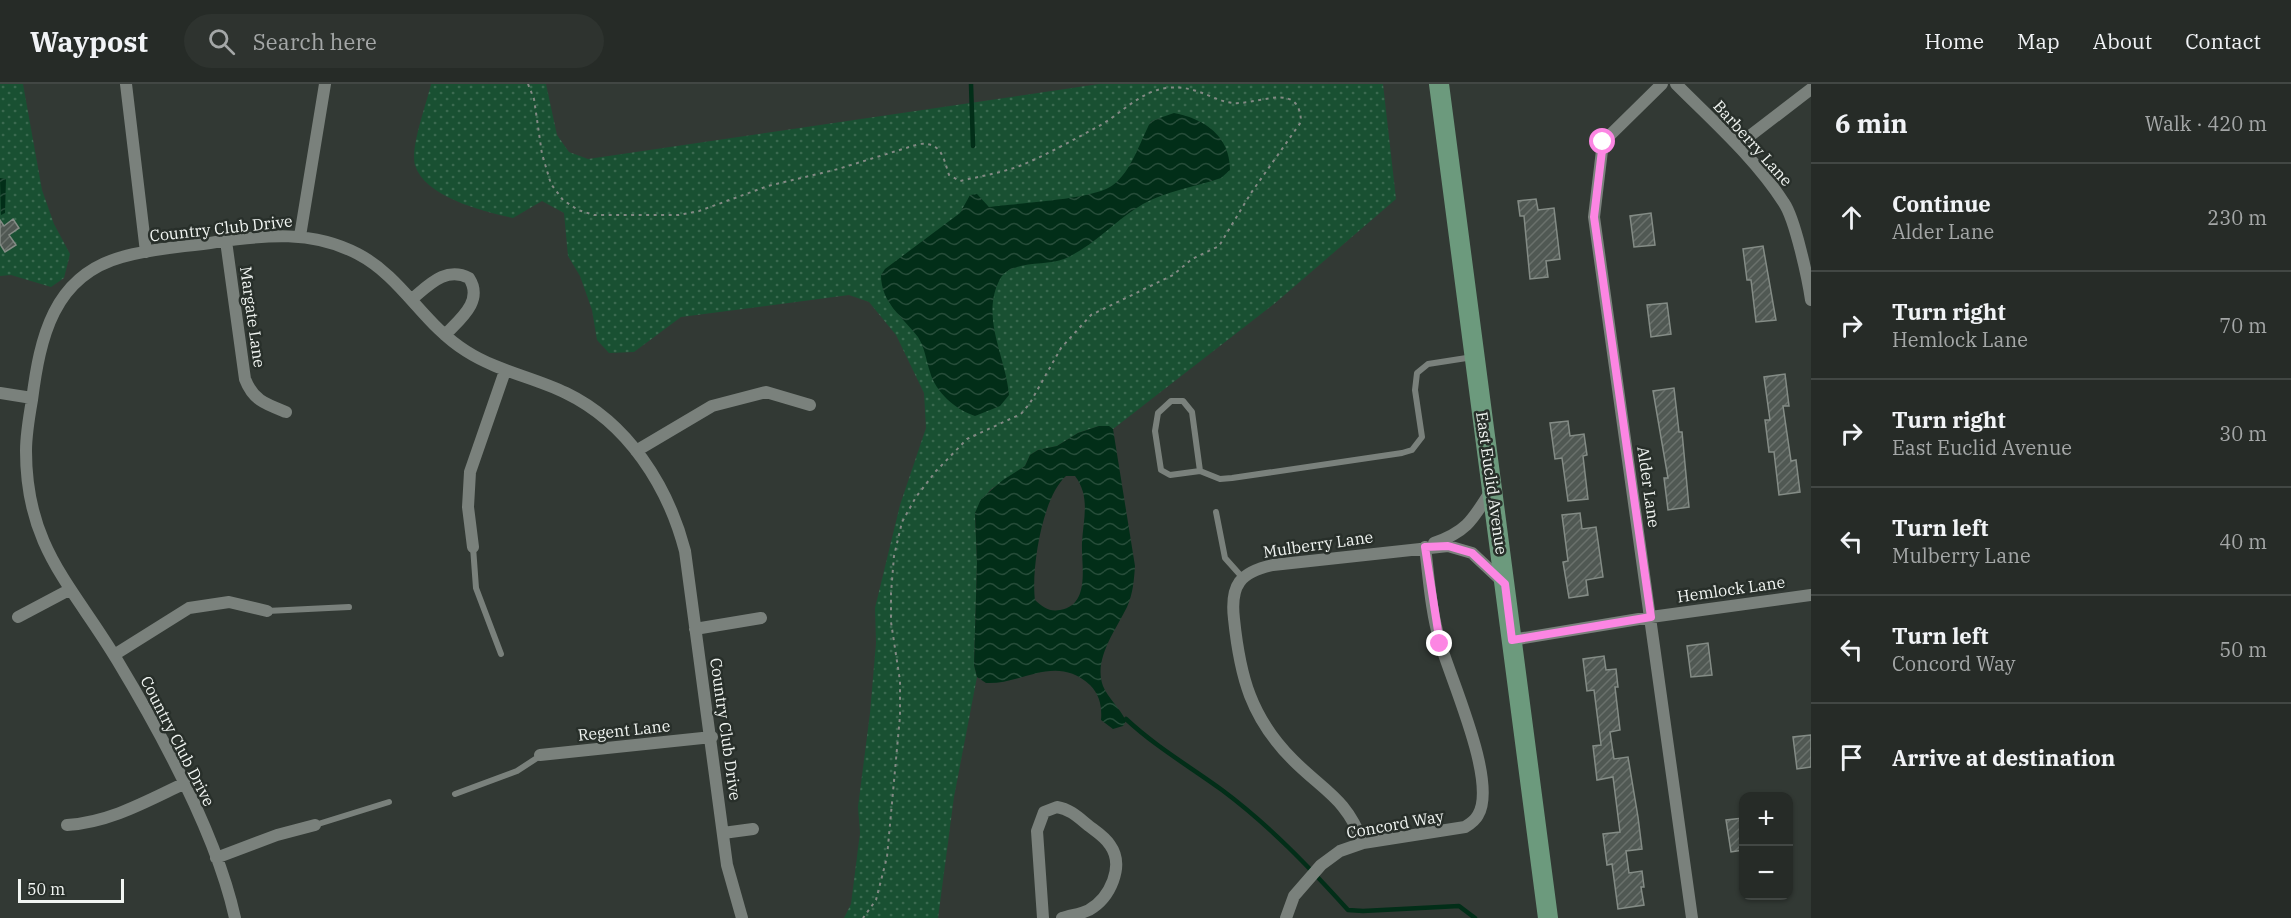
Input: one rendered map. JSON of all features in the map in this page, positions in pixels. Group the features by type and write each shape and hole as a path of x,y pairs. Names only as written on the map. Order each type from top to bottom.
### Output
{"main road":[{"name":"East Euclid Avenue","path":"1439,84 1548,918"}],"street":[{"path":"126,84 146,252"},
{"path":"300,236 325,84"},
{"name":"Alder Lane","path":"1662,84 1603,142 1594,217 1692,918"},
{"name":"Barberry Lane","path":"1676,84 1738,145 1786,205 1808,278 1811,300"},
{"path":"1738,145 1811,89"},
{"name":"Country Club Drive","path":"235,918 216,858 159,734 114,655 69,590 49,556 32,502 26,450 40,348 56,305 87,274 104,264 146,252 226,241 300,236 319,239 356,253 389,275 445,335 477,358 505,371 567,393 592,408 611,424 654,474 678,524 686,551 723,833 734,896 742,918"},
{"name":"Margate Lane","path":"226,241 245,379 250,391 260,402 286,412"},
{"path":"412,299 444,275 454,273 469,278 475,294 472,306 445,335"},
{"path":"473,547 467,489 470,472 505,371"},
{"path":"636,451 712,406 766,392 810,405"},
{"path":"0,393 32,398"},
{"name":"Mulberry Lane","path":"1425,547 1457,535 1469,524 1492,488"},
{"name":"Mulberry Lane","path":"1242,577 1250,571 1273,565 1448,546 1472,553 1505,584"},
{"name":"Concord Way","path":"1286,918 1294,896 1306,881 1340,851 1363,843 1465,827 1473,822 1481,808 1482,785 1473,736 1467,711 1440,644 1425,547"},
{"path":"1242,577 1233,595 1232,607 1238,653 1251,702 1292,759 1344,806 1353,819 1363,843"},
{"path":"18,617 69,590"},
{"name":"Hemlock Lane","path":"1512,640 1651,617 1811,595"},
{"path":"114,655 189,608 229,602 267,611"},
{"path":"695,629 761,618"},
{"name":"Regent Lane","path":"540,755 712,737"},
{"path":"67,825 109,819 183,784"},
{"path":"1042,918 1037,831 1044,812 1057,807 1071,812 1103,837 1112,847 1116,867 1108,892 1099,903 1088,911 1062,918"},
{"path":"216,858 277,835 315,825"},
{"path":"723,833 753,830"}],"lane":[{"path":"1200,471 1192,412 1183,401 1171,401 1158,412 1156,421 1161,470 1170,475 1200,471 1220,478 1232,478 1412,450 1422,437 1415,390 1417,373 1428,364 1475,357"},
{"path":"1216,512 1218,536 1225,558 1242,577"},
{"path":"473,547 476,588 501,654"},
{"path":"267,611 349,607"},
{"path":"455,794 517,771 540,755"},
{"path":"315,825 388,801"}],"path":[{"path":"528,84 534,99 542,154 550,184 563,200 578,210 594,215 679,215 699,211 784,181 838,170 919,144 929,143 942,153 949,175 960,181 1024,164 1096,128 1143,96 1157,90 1183,86 1198,88 1228,102 1239,103 1282,94 1291,95 1300,110 1301,122 1251,193 1219,246 1192,260 1173,275 1091,315 1061,348 1030,403 1021,414 974,436 956,449 916,497 902,522 894,556 891,622 900,681 900,716 884,875 876,900 863,918"}],"shaded area":[{"path":"0,84 23,84 42,190 54,224 70,254 64,278 51,287 11,275 0,276"},
{"path":"431,84 546,84 557,135 569,152 588,159 1099,84 1383,84 1396,199 1274,304 1113,429 1108,426 1099,426 1078,433 1057,446 1038,450 1030,455 1025,466 990,490 975,513 977,563 974,665 977,677 954,797 938,918 844,918 851,904 860,833 858,807 876,643 875,608 900,505 926,428 924,393 896,335 869,302 849,295 681,317 634,352 609,353 597,340 592,310 580,276 568,256 564,213 542,201 513,218 501,215 457,201 430,186 421,176 415,165 415,147"}],"water":[{"path":"1174,113 1196,120 1214,131 1226,148 1230,170 1221,178 1171,192 1143,204 1075,254 1056,261 1020,266 1005,273 995,293 993,322 1009,395 1000,406 975,416 954,405 933,380 918,337 888,301 881,275 885,269 960,213 970,195 977,194 989,207 1073,197 1103,190 1113,185 1130,164 1151,121"},
{"path":"0,178 6,179 5,213 1,215"},
{"path":"1099,426 1109,426 1113,429 1135,566 1129,602 1107,645 1101,666 1103,686 1126,721 1123,726 1113,729 1101,720 1100,701 1096,693 1090,685 1077,676 1064,671 1051,671 1013,680 986,683 977,677 974,665 977,563 975,513 981,499 1003,480 1025,466 1030,455 1038,450 1057,446 1078,433","holes":["1066,476 1075,476 1085,500 1082,583 1076,601 1070,607 1049,610 1035,600 1035,571 1040,535 1050,500 1058,486"]}],"building":[{"path":"1536,199 1538,210 1554,208 1560,259 1546,261 1548,277 1530,279 1524,216 1520,216 1518,201"},
{"path":"1651,213 1655,245 1634,247 1630,216"},
{"path":"13,219 19,228 9,235 16,245 5,252 0,244 0,220 4,226"},
{"path":"1763,246 1776,320 1756,322 1751,280 1747,280 1743,249"},
{"path":"1667,303 1671,334 1651,337 1647,305"},
{"path":"1785,374 1789,406 1783,406 1791,461 1796,460 1800,492 1779,495 1774,452 1769,452 1765,420 1770,420 1764,377"},
{"path":"1674,388 1679,432 1682,432 1689,507 1668,510 1664,478 1668,478 1653,391"},
{"path":"1568,421 1570,436 1584,434 1587,455 1583,456 1588,499 1568,501 1562,458 1555,459 1550,423"},
{"path":"1580,513 1582,529 1596,527 1603,577 1586,580 1588,595 1569,598 1563,562 1568,561 1562,515"},
{"path":"1708,643 1712,675 1691,677 1687,646"},
{"path":"1604,656 1606,670 1616,669 1618,687 1615,687 1620,730 1610,732 1614,759 1628,757 1642,849 1626,851 1629,873 1642,871 1644,887 1641,887 1644,905 1618,909 1612,864 1607,865 1603,834 1620,832 1613,777 1597,780 1593,746 1601,745 1594,690 1587,691 1583,659"},
{"path":"1811,735 1811,767 1797,769 1793,737"},
{"path":"1739,818 1739,851 1731,852 1726,820"}],"waterway":[{"path":"971,84 973,146"},
{"path":"1126,719 1149,739 1256,817 1348,910 1459,906 1475,918"}],"route":[{"path":"1440,644 1431,600 1425,547 1448,546 1472,553 1505,584 1512,640 1651,617 1594,217 1603,142"}]}
